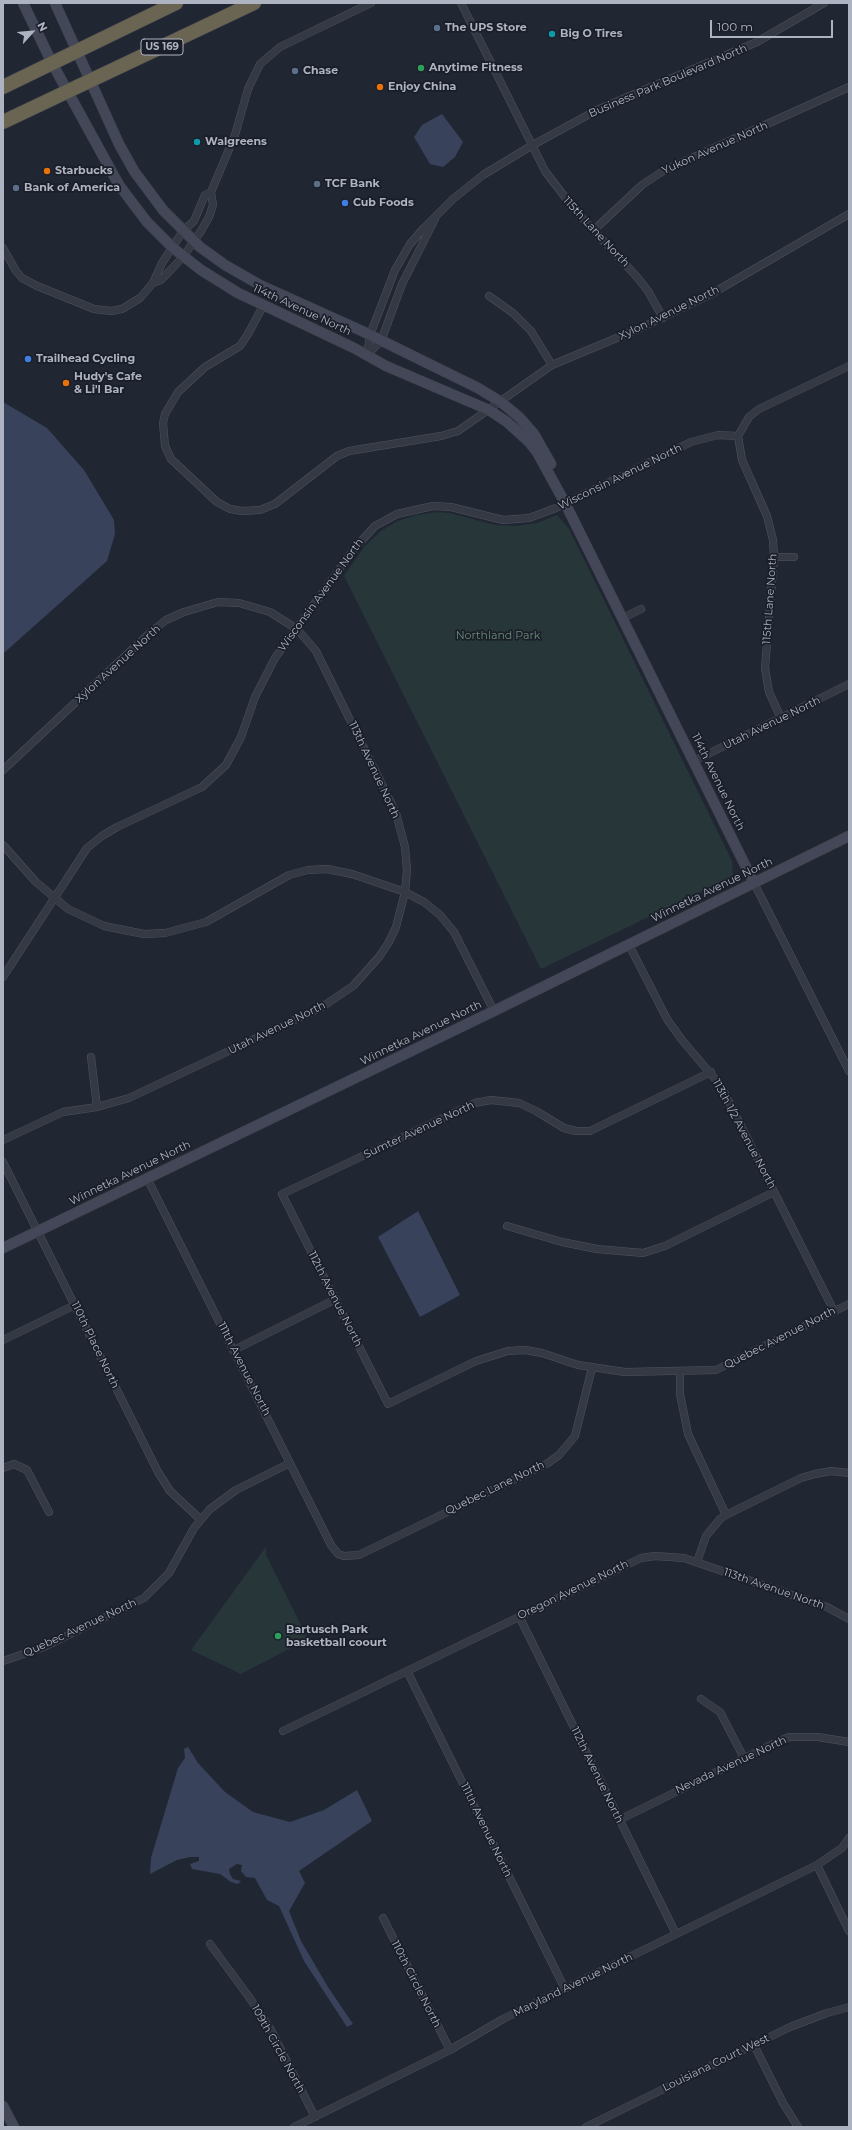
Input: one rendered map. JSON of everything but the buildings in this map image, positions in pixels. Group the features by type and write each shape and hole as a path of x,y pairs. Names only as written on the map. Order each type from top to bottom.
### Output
{"highway":[{"path":"3,87 176,3"},
{"name":"US 169","path":"3,122 254,3"}],"street":[{"name":"114th Avenue North","path":"23,3 52,63 119,185 147,222 173,248 213,278 263,306 367,355 386,366 489,410 508,422 537,452 566,503 849,1071"},
{"name":"114th Avenue North","path":"55,3 119,144 134,171 163,210 194,242 214,257 254,282 370,335 478,388 501,402 527,425 541,445 560,484 566,503"},
{"path":"153,283 161,280 184,257 209,217 213,205 211,192 235,135 250,82 264,60 280,47 371,3"},
{"name":"115th Lane North","path":"461,3 530,146 553,184 637,277 648,291 663,318"},
{"name":"Business Park Boulevard North","path":"367,355 370,335 395,270 410,244 453,199 483,175 530,146 618,99 713,62 757,42 824,3"},
{"name":"Yukon Avenue North","path":"594,230 642,185 663,171 849,87"},
{"path":"3,248 9,262 22,278 94,309 111,311 132,304 140,298 153,283 162,263 184,231 194,221 205,195 211,192"},
{"name":"Xylon Avenue North","path":"263,306 240,346 205,367 178,392 164,414 163,432 165,446 171,459 209,495 225,506 242,511 266,508 286,496 337,456 348,451 450,434 464,427 501,402 552,365 663,318 713,293 849,214"},
{"name":"Business Park Boulevard North","path":"367,355 381,341 402,284 430,233 436,217"},
{"path":"490,296 513,312 531,330 552,365"},
{"path":"738,436 749,417 759,409 849,366"},
{"name":"Wisconsin Avenue North","path":"3,977 76,863 88,848 102,836 202,787 215,777 234,752 264,677 275,658 358,543 369,531 390,517 419,508 443,506 494,518 514,520 543,514 691,442 718,435 738,436"},
{"name":"115th Lane North","path":"738,436 742,460 763,505 770,527 774,557 766,668 769,692 781,718"},
{"path":"774,557 794,557"},
{"name":"Xylon Avenue North","path":"3,770 151,632 166,620 184,612 218,602 239,603 270,612 297,629"},
{"path":"623,618 642,609"},
{"name":"113th Avenue North","path":"297,629 308,641 322,662 396,813 405,847 407,870 405,892"},
{"name":"Utah Avenue North","path":"694,761 849,684"},
{"name":"Winnetka Avenue North","path":"3,1248 494,1011 849,836"},
{"path":"3,845 54,898 73,912 104,926 144,934 165,933 206,922 289,875 308,870 327,869 352,874 405,892 424,902 440,915 454,932 494,1011"},
{"name":"Utah Avenue North","path":"3,1140 62,1112 114,1103 146,1091 322,1007 343,994 372,968 389,942 402,909 405,892"},
{"name":"113th 1/2 Avenue North","path":"629,945 667,1019 682,1040 711,1072 730,1102 834,1311"},
{"path":"91,1058 97,1107"},
{"name":"Sumter Avenue North","path":"282,1194 475,1103 491,1100 519,1103 536,1111 564,1128 576,1131 590,1131 711,1072"},
{"name":"110th Place North","path":"3,1162 158,1472 170,1491 200,1519"},
{"name":"111th Avenue North","path":"147,1178 331,1545 338,1554 344,1556"},
{"path":"507,1226 562,1242 590,1248 643,1253 665,1246 774,1192"},
{"name":"112th Avenue North","path":"282,1194 388,1404"},
{"path":"234,1350 336,1299"},
{"name":"Quebec Avenue North","path":"388,1404 476,1361 508,1351 525,1350 542,1352 592,1368 625,1372 708,1371 724,1367 849,1304"},
{"path":"3,1340 75,1305"},
{"name":"Quebec Lane North","path":"344,1556 359,1555 541,1466 559,1455 575,1436 592,1368"},
{"path":"680,1371 681,1402 688,1434 726,1515"},
{"name":"Quebec Avenue North","path":"3,1661 44,1647 144,1598 169,1573 200,1519 222,1499 236,1490 290,1463"},
{"path":"3,1468 14,1464 27,1470 49,1512"},
{"path":"697,1562 706,1536 720,1519 726,1515 801,1478 831,1472 849,1473"},
{"name":"Oregon Avenue North","path":"283,1731 641,1558 668,1556 697,1562"},
{"name":"113th Avenue North","path":"697,1562 827,1607 849,1619"},
{"name":"112th Avenue North","path":"519,1616 676,1934"},
{"name":"111th Avenue North","path":"407,1671 565,1989"},
{"path":"701,1699 720,1712 744,1758"},
{"name":"Nevada Avenue North","path":"619,1820 789,1737 818,1737 849,1742"},
{"name":"Maryland Avenue North","path":"294,2127 450,2050 503,2019 817,1865 842,1848 849,1838"},
{"path":"817,1865 849,1931"},
{"name":"110th Circle North","path":"383,1918 450,2050"},
{"name":"109th Circle North","path":"210,1944 271,2030 315,2117"},
{"name":"Louisiana Court West","path":"586,2127 790,2027 826,2013 849,2007"},
{"path":"754,2045 798,2127"},
{"path":"3,2106 14,2127"}],"green space":[{"name":"Northland Park","path":"437,512 450,513 495,525 515,526 537,523 557,515 569,529 732,861 733,876 541,969 344,576 364,547 381,531 398,521 417,515"},
{"path":"266,1547 266,1555 308,1639 241,1674 191,1650"}],"water":[{"path":"442,114 463,142 455,157 443,167 430,164 414,137 422,125"},
{"path":"3,402 47,428 84,470 114,520 115,534 107,561 5,652 3,652"},
{"path":"418,1211 460,1295 420,1317 378,1237"},
{"path":"188,1747 198,1763 225,1792 253,1812 290,1822 324,1810 357,1790 372,1821 299,1871 305,1883 289,1911 301,1941 328,1987 353,2024 347,2027 304,1961 279,1906 267,1900 255,1878 246,1877 241,1871 242,1865 237,1864 229,1869 233,1879 241,1881 238,1884 231,1882 220,1874 192,1869 190,1864 199,1861 199,1857 190,1857 177,1860 150,1874 151,1858 178,1768 185,1758 184,1749"}],"place":[{"name":"The UPS Store","path":"437,28"},
{"name":"Big O Tires","path":"552,34"},
{"name":"Anytime Fitness","path":"421,68"},
{"name":"Chase","path":"295,71"},
{"name":"Enjoy China","path":"380,87"},
{"name":"Walgreens","path":"197,142"},
{"name":"Starbucks","path":"47,171"},
{"name":"TCF Bank","path":"317,184"},
{"name":"Bank of America","path":"16,188"},
{"name":"Cub Foods","path":"345,203"},
{"name":"Trailhead Cycling","path":"28,359"},
{"name":"Hudy's Cafe & Li'l Bar","path":"66,383"},
{"name":"Bartusch Park basketball coourt","path":"278,1636"}]}
